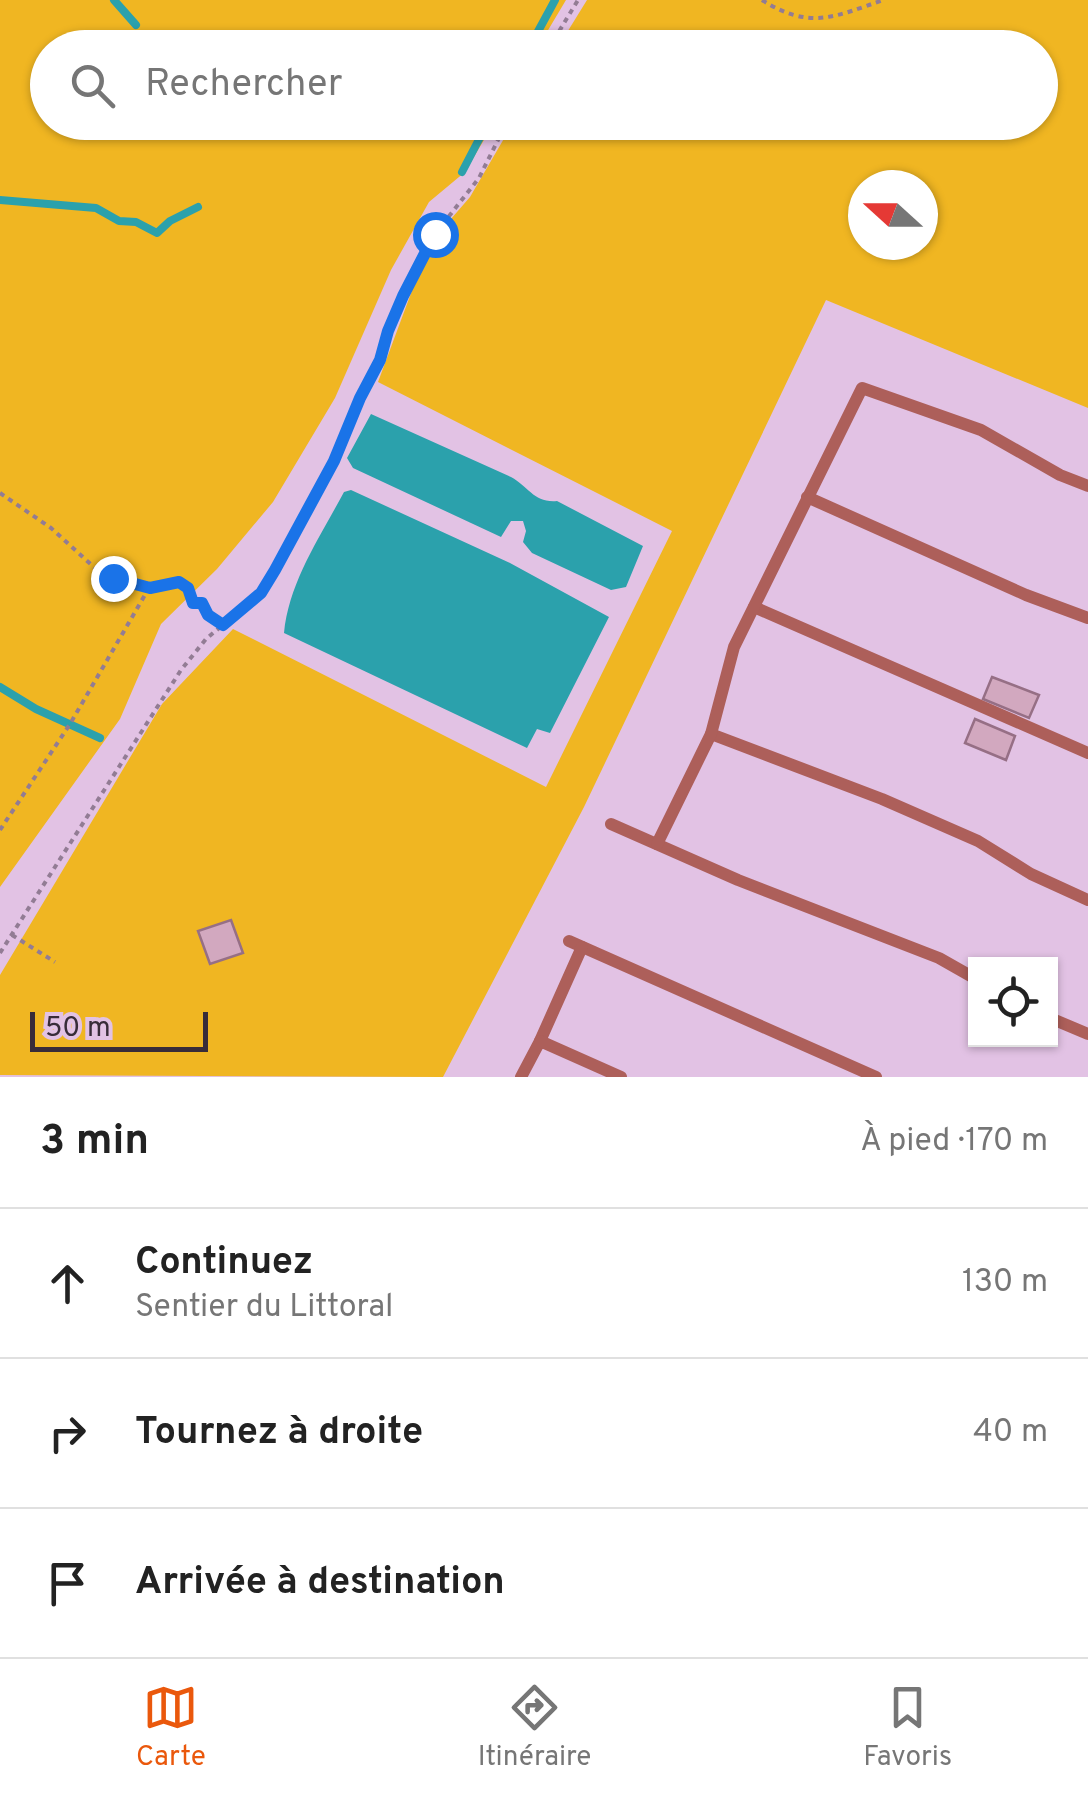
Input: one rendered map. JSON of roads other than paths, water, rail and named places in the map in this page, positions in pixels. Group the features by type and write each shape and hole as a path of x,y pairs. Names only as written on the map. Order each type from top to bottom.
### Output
{"lane":[{"path":"657,844 711,734 734,646 862,388 981,430 1088,486"},
{"path":"807,496 1026,595 1088,618"},
{"path":"754,607 1088,754"},
{"path":"711,734 882,799 978,841 1031,874 1088,900"},
{"path":"611,824 738,880 940,958 968,975"},
{"path":"521,1077 540,1041 575,944 876,1077"},
{"path":"1058,1021 1088,1034"},
{"path":"540,1041 622,1077"}],"waterway":[{"path":"114,0 136,25"},
{"path":"539,30 555,0"},
{"path":"462,172 479,140"},
{"path":"0,200 96,208 119,221 136,222 157,233 170,221 198,207"},
{"path":"0,687 36,709 100,738"}]}
